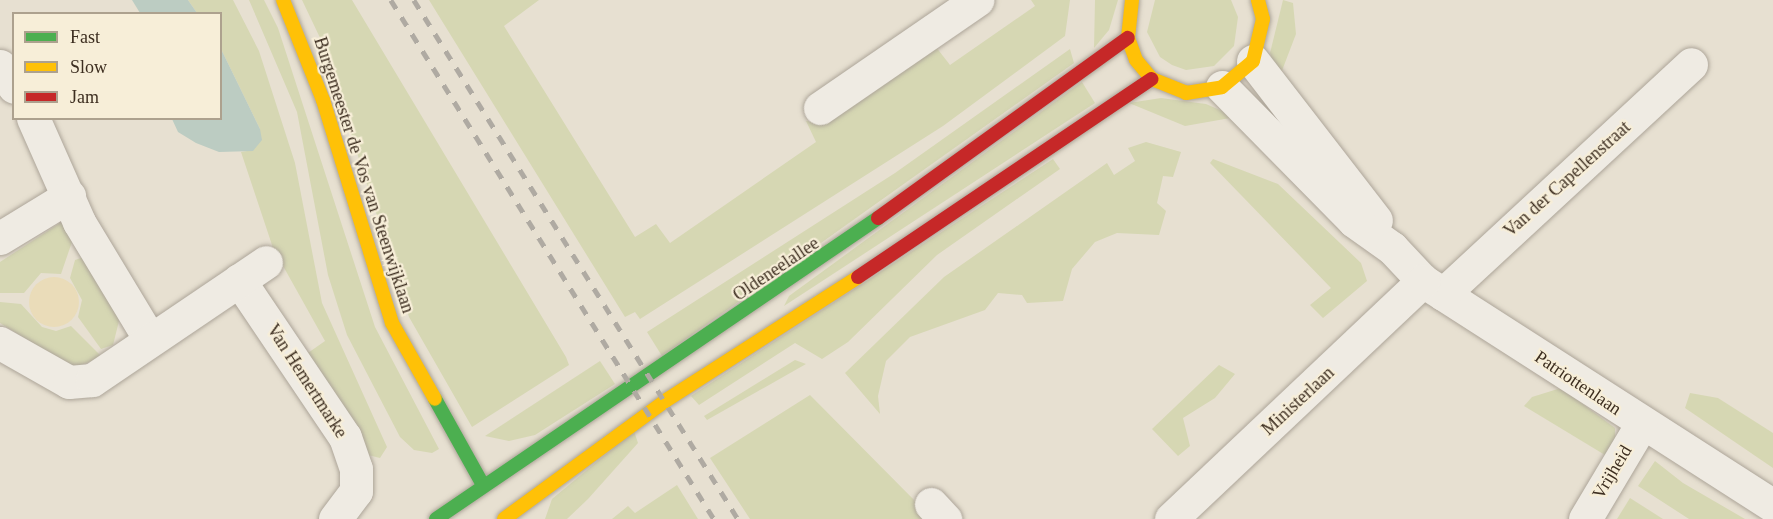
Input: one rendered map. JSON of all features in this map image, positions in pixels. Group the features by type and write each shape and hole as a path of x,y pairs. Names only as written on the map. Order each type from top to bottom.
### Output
{"street":[{"name":"Burgemeester de Vos van Steenwijklaan","path":"283,0 323,100 392,323 438,413 483,485"},
{"path":"820,108 977,0"},
{"path":"1132,0 1128,38 1136,60 1152,78 1186,93 1222,87 1253,61 1263,19 1258,0"},
{"name":"Oldeneelallee","path":"436,519 483,485 807,270 1128,38"},
{"name":"Patriottenlaan","path":"1253,61 1368,205 1392,248"},
{"name":"Van der Capellenstraat","path":"1433,287 1691,64"},
{"path":"0,66 12,84"},
{"path":"483,485 505,519 665,401 957,214 1152,78"},
{"name":"Patriottenlaan","path":"1222,87 1354,220 1392,248 1433,287 1641,425 1773,506"},
{"path":"34,120 69,196 149,338"},
{"path":"0,238 69,196"},
{"name":"Van Hemertmarke","path":"0,343 69,382 92,380 149,338 252,271 345,436 356,469 356,491 335,519"},
{"name":"Ministerlaan","path":"1171,519 1433,287"},
{"name":"Vrijheid","path":"1585,519 1641,425"}],"green space":[{"path":"188,0 233,0 259,51 295,163 322,303 387,447 380,458 368,455 305,355 325,341 273,248 241,152 253,150 260,129 222,51 222,12 196,12"},
{"path":"249,0 264,0 278,28 375,327 439,449 432,453 414,450 400,437 347,335 328,275 297,112"},
{"path":"302,0 352,0 566,357 569,365 472,427 409,317 322,42"},
{"path":"429,0 539,0 504,26 635,237 656,224 670,243 816,142 806,121 818,122 936,47 950,65 1035,6 1031,0 1070,0 1065,36 943,126 640,319 635,312 625,317"},
{"path":"1095,0 1118,0 1109,30 1094,48"},
{"path":"1155,0 1231,0 1238,17 1234,46 1214,66 1186,70 1172,65 1160,57 1147,32"},
{"path":"1283,0 1293,3 1296,34 1278,81 1270,53"},
{"path":"1070,49 1074,63 662,356 647,332 895,173"},
{"path":"1082,82 1095,103 784,306 789,296"},
{"path":"1161,98 1206,104 1236,117 1185,126 1129,103"},
{"path":"1146,142 1181,152 1173,177 1163,176 1157,203 1166,211 1159,235 1117,233 1095,242 1072,269 1063,301 1027,303 1022,295 998,293 985,310 910,337 886,361 878,396 880,414 845,373 944,277 1107,163 1114,175 1135,161 1128,148"},
{"path":"1053,159 1060,169 937,255 848,342 822,359 795,343 699,405 691,396"},
{"path":"1213,159 1278,184 1361,263 1367,281 1323,318 1310,305 1331,288 1210,163"},
{"path":"63,221 73,239 61,274 41,273 24,293 0,293 0,262"},
{"path":"84,257 115,306 119,321 113,345 101,349 78,317 82,300 70,278 75,260"},
{"path":"0,302 21,304 42,327 56,331 71,326 102,357 73,368 0,323"},
{"path":"795,360 806,364 707,420 704,416"},
{"path":"600,361 615,384 535,435 509,441 485,436"},
{"path":"1219,365 1235,374 1215,398 1183,418 1190,446 1178,456 1152,429"},
{"path":"1561,388 1615,428 1615,448 1605,455 1524,406 1532,397"},
{"path":"1690,393 1718,398 1773,433 1773,468 1685,408"},
{"path":"810,395 918,504 916,511 924,519 750,519 710,458"},
{"path":"634,431 638,443 588,499 567,519 545,519 552,499"},
{"path":"1655,461 1683,483 1745,519 1689,519 1638,486"},
{"path":"677,485 698,519 612,519 628,506 635,513"},
{"path":"1630,498 1663,519 1617,519"}],"sand":[{"path":"54,277 72,284 79,302 72,320 54,327 36,320 29,302 36,284"}],"shaded area":[{"path":"132,0 188,0 196,12 139,12"},
{"path":"222,51 260,129 262,140 253,151 219,152 196,143 178,132 172,120 222,120"}],"railway":[{"path":"391,0 714,519"},
{"path":"414,0 738,519"}],"traffic: fast":[{"path":"436,519 878,218"},
{"path":"435,399 483,485"}],"traffic: slow":[{"path":"283,0 323,100 392,323 435,399"},
{"path":"1132,0 1128,38 1136,60 1152,79 1186,93 1222,87 1253,61 1263,19 1258,0"},
{"path":"504,519 665,401 858,277"}],"traffic: jam":[{"path":"878,218 1128,38"},
{"path":"858,277 1152,79"}]}
